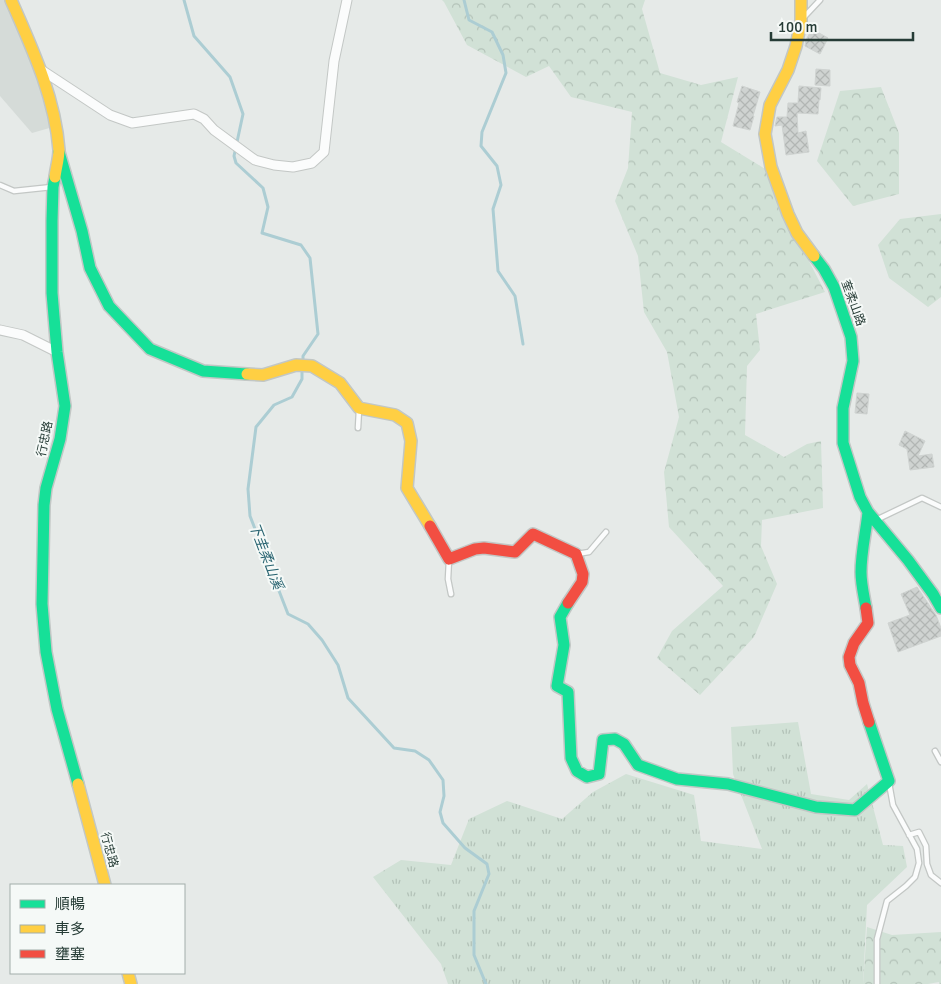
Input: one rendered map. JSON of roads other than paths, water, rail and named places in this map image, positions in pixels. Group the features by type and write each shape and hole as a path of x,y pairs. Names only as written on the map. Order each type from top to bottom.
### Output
{"street":[{"name":"行忠路","path":"11,0 40,68 53,109 59,152 53,187 52,294 57,352 65,406 60,439 46,488 44,505 42,604 46,652 57,708 105,884"},
{"path":"40,68 110,116 132,123 194,114 204,119 214,130 255,160 293,167 312,163 324,152 334,61 347,0"},
{"name":"奎柔山路","path":"801,0 801,21 796,46 788,70 770,106 764,134 771,167 797,233 824,269 834,287 851,337 853,361 843,408 844,443 860,497 871,516 908,560 941,608"},
{"path":"59,152 82,231 90,268 109,306 150,349 203,371 262,375 296,365 312,366 340,383 359,408 395,415 407,423 411,441 407,488 449,558 484,548 515,552 532,534 576,554 583,574 582,582 560,617 564,645 557,686 568,692 571,758 577,771 586,777 599,774 603,740 615,739 624,744 638,765 677,779 728,784 816,807 856,810 889,782 863,703 861,689 850,666 849,659 854,641 868,622 861,573 861,558 871,516"},
{"path":"0,330 24,335 57,352"}],"lane":[{"path":"801,21 820,0"},
{"path":"0,185 14,191 53,187"},
{"path":"358,428 359,408"},
{"path":"871,516 922,498 941,507"},
{"path":"576,554 589,552 606,532"},
{"path":"449,558 448,579 451,594"},
{"path":"935,751 941,762"},
{"path":"877,984 877,939 887,901 915,878 918,863 917,849 893,805 889,782"},
{"path":"910,835 919,832 926,846 927,864 932,875 941,883"}],"waterway":[{"name":"下圭柔山溪","path":"184,0 194,36 230,77 243,114 234,156 236,163 263,188 268,207 262,233 301,245 310,258 318,334 303,356 303,361"},
{"path":"464,0 469,20 492,32 503,55 506,73 482,132 481,146 497,166 501,185 493,209 498,271 515,296 523,344"},
{"name":"下圭柔山溪","path":"302,370 302,379 292,397 274,405 256,427 248,489 250,516 288,614 308,624 322,640 338,665 348,698 394,748 415,751 429,760 443,780 444,796 440,812 443,823 465,848 487,864 489,874 474,911 474,955 486,984"}]}
